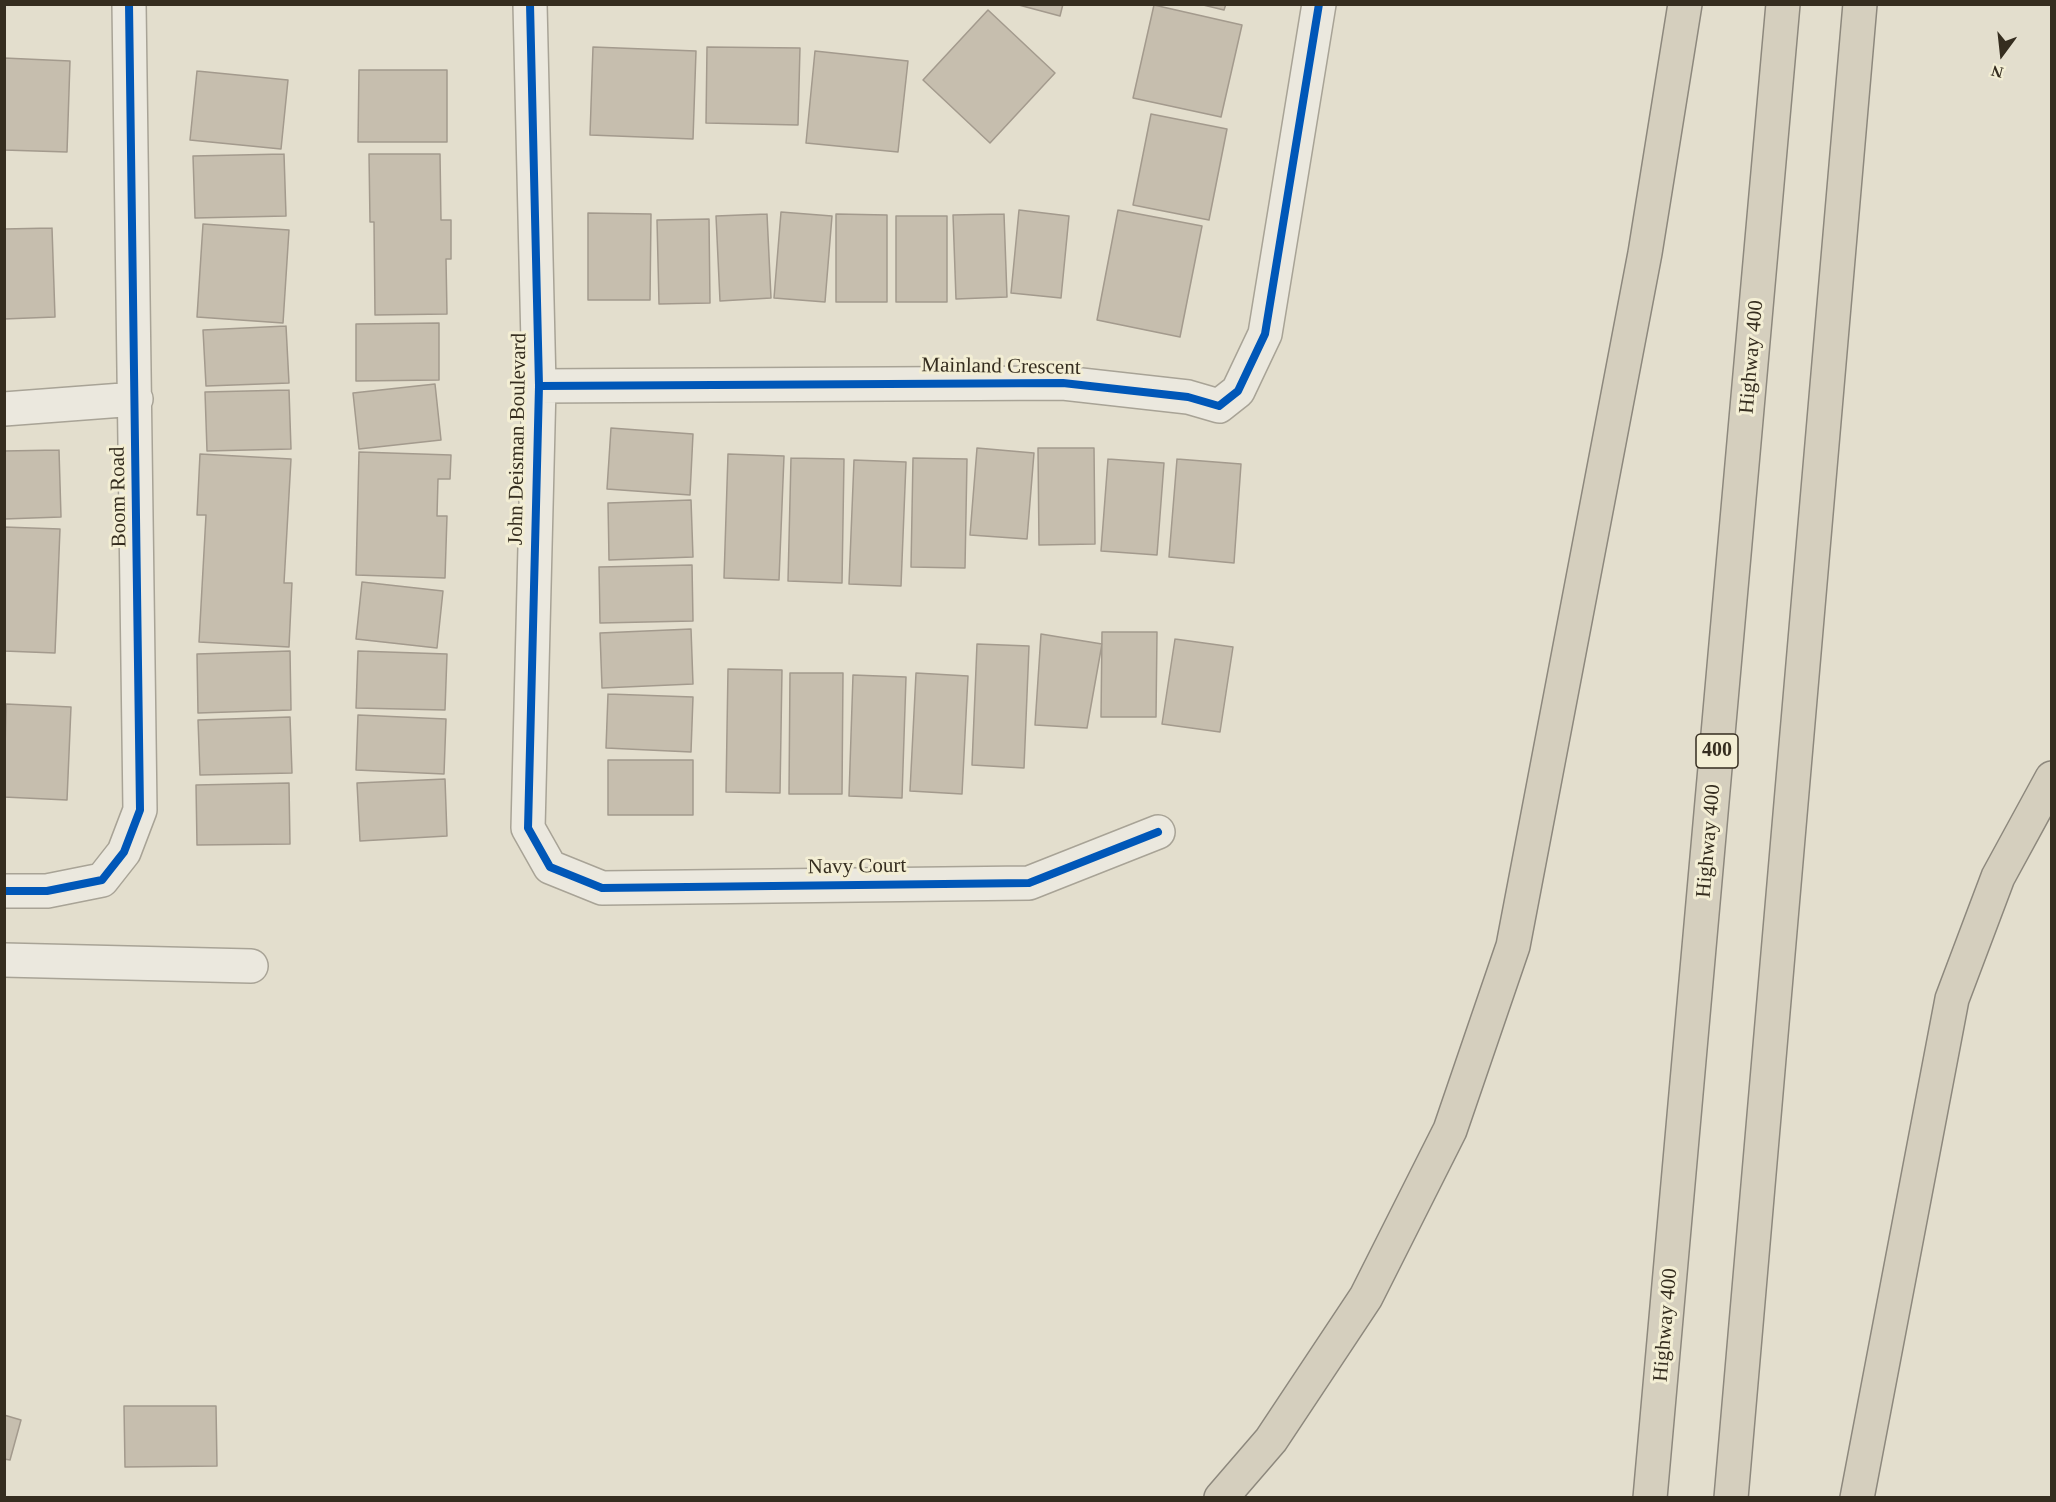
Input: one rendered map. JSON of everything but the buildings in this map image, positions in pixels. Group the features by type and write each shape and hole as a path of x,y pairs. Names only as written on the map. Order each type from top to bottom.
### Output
{"highway":[{"path":"1221,1497 1271,1440 1366,1297 1450,1130 1513,946 1645,253 1685,4"},
{"name":"Highway 400","path":"1650,1497 1783,4"},
{"path":"1731,1497 1860,4"},
{"path":"1857,1497 1952,999 1998,876 2052,778"}],"street":[{"name":"Boom Road","path":"4,891 47,891 102,880 124,852 140,810 129,4"},
{"name":"John Deisman Boulevard","path":"530,4 539,386 528,828 550,867"},
{"name":"Mainland Crescent","path":"539,386 1063,383 1188,397 1219,405 1238,391 1265,334 1319,4"},
{"path":"4,409 136,399"},
{"name":"Navy Court","path":"550,867 602,888 1029,883 1158,832"},
{"path":"4,960 251,966"}],"cycle path":[{"path":"4,891 47,891 102,880 124,852 140,810 129,4"},
{"path":"530,4 539,386 528,828 550,867 602,888 1029,883 1158,832"},
{"path":"539,386 1063,383 1188,397 1219,406 1238,391 1265,334 1319,4"}]}
